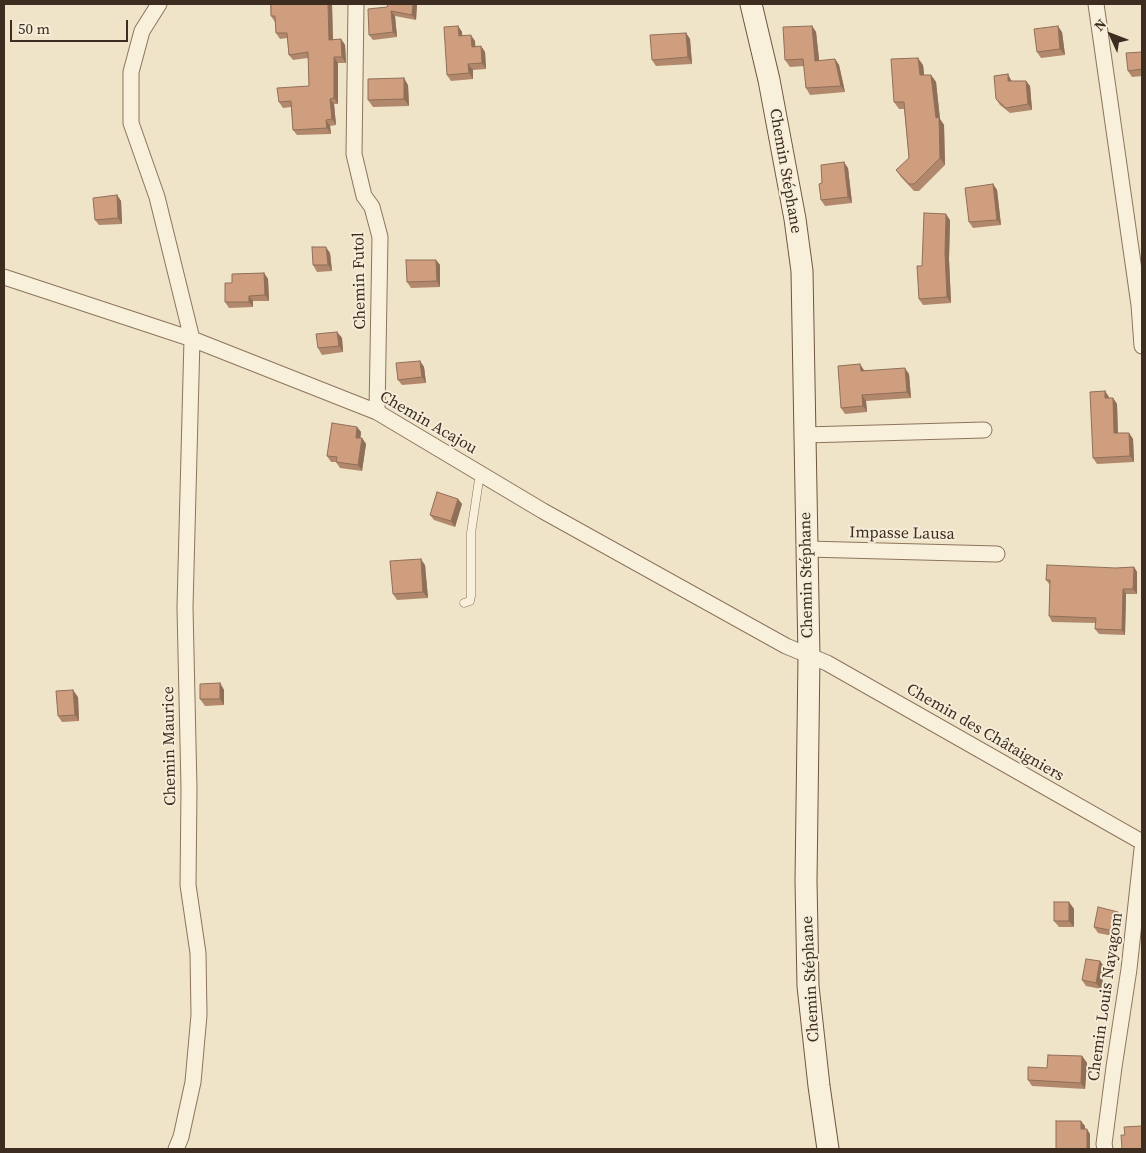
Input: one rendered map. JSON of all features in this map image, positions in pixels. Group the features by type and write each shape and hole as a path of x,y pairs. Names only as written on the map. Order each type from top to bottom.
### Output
{"main road":[{"name":"Chemin Stéphane","path":"750,4 769,80 795,218 801,263 806,435 809,657 806,881 808,986 828,1149"}],"street":[{"name":"Chemin Maurice","path":"159,4 142,31 131,72 131,122 157,197 192,339 185,606 189,789 188,885 198,953 199,1015 192,1082 181,1137 176,1149"},
{"name":"Chemin Futol","path":"356,4 354,154 364,196 372,207 380,237 377,412"},
{"path":"1096,4 1139,305 1142,346"},
{"name":"Chemin Acajou","path":"4,277 192,339 377,412 543,511 809,657"},
{"path":"806,435 984,430"},
{"name":"Impasse Lausa","path":"807,550 997,554"},
{"name":"Chemin des Châtaigniers","path":"809,657 827,663 1142,842"},
{"name":"Chemin Louis Nayagom","path":"1105,1149 1104,1144 1114,1067 1130,969 1142,849"}],"lane":[{"path":"464,603 470,601 471,596 470,533 480,473"}],"building":[{"path":"271,4 328,4 329,40 341,39 342,57 334,57 334,98 330,99 332,119 326,120 327,128 293,130 291,101 279,102 277,88 309,86 308,52 289,55 287,33 276,33 275,16 271,16"},
{"path":"388,4 413,4 412,15 391,11 393,32 369,35 368,9 387,7"},
{"path":"458,26 459,36 471,35 472,47 481,46 482,63 468,64 469,73 447,75 444,27"},
{"path":"812,26 815,61 835,59 841,86 806,88 803,59 785,60 783,27"},
{"path":"1058,26 1060,49 1037,52 1034,29"},
{"path":"686,33 688,57 652,60 650,35"},
{"path":"1142,52 1142,69 1128,71 1126,53"},
{"path":"918,58 920,75 931,75 936,118 939,117 940,158 914,184 909,184 896,170 909,158 904,102 894,102 891,59"},
{"path":"1008,74 1008,81 1026,81 1028,104 1006,108 996,99 994,76"},
{"path":"404,78 404,99 368,100 368,79"},
{"path":"844,162 848,197 821,200 819,184 822,183 821,165"},
{"path":"993,184 997,220 969,222 965,188"},
{"path":"117,195 118,218 95,220 93,198"},
{"path":"924,213 946,214 947,297 919,299 917,266 922,266"},
{"path":"312,247 326,247 328,265 313,265"},
{"path":"406,260 436,260 437,281 407,282"},
{"path":"264,273 265,295 249,296 249,302 225,302 225,283 232,283 232,274"},
{"path":"337,332 339,346 318,348 316,334"},
{"path":"420,361 422,377 398,380 396,363"},
{"path":"860,364 861,371 905,368 907,392 862,395 863,406 841,408 838,366"},
{"path":"1105,391 1105,398 1113,398 1114,433 1129,433 1130,456 1093,458 1090,392"},
{"path":"332,423 357,427 356,438 362,438 358,465 336,462 337,457 327,456"},
{"path":"437,492 458,499 451,521 430,515"},
{"path":"421,559 423,592 393,594 390,561"},
{"path":"1047,565 1134,567 1133,589 1123,589 1122,630 1095,629 1096,618 1049,616 1050,580 1046,580"},
{"path":"220,683 220,699 200,699 200,684"},
{"path":"73,690 75,715 58,716 56,691"},
{"path":"1054,902 1069,902 1069,921 1054,921"},
{"path":"1098,907 1118,912 1114,931 1094,927"},
{"path":"1086,959 1100,961 1096,983 1082,980"},
{"path":"1048,1055 1082,1056 1081,1083 1028,1080 1028,1067 1047,1068"},
{"path":"1056,1121 1081,1121 1081,1129 1087,1129 1087,1149 1056,1149"},
{"path":"1142,1126 1142,1149 1122,1149 1121,1135 1125,1135 1124,1127"}]}
